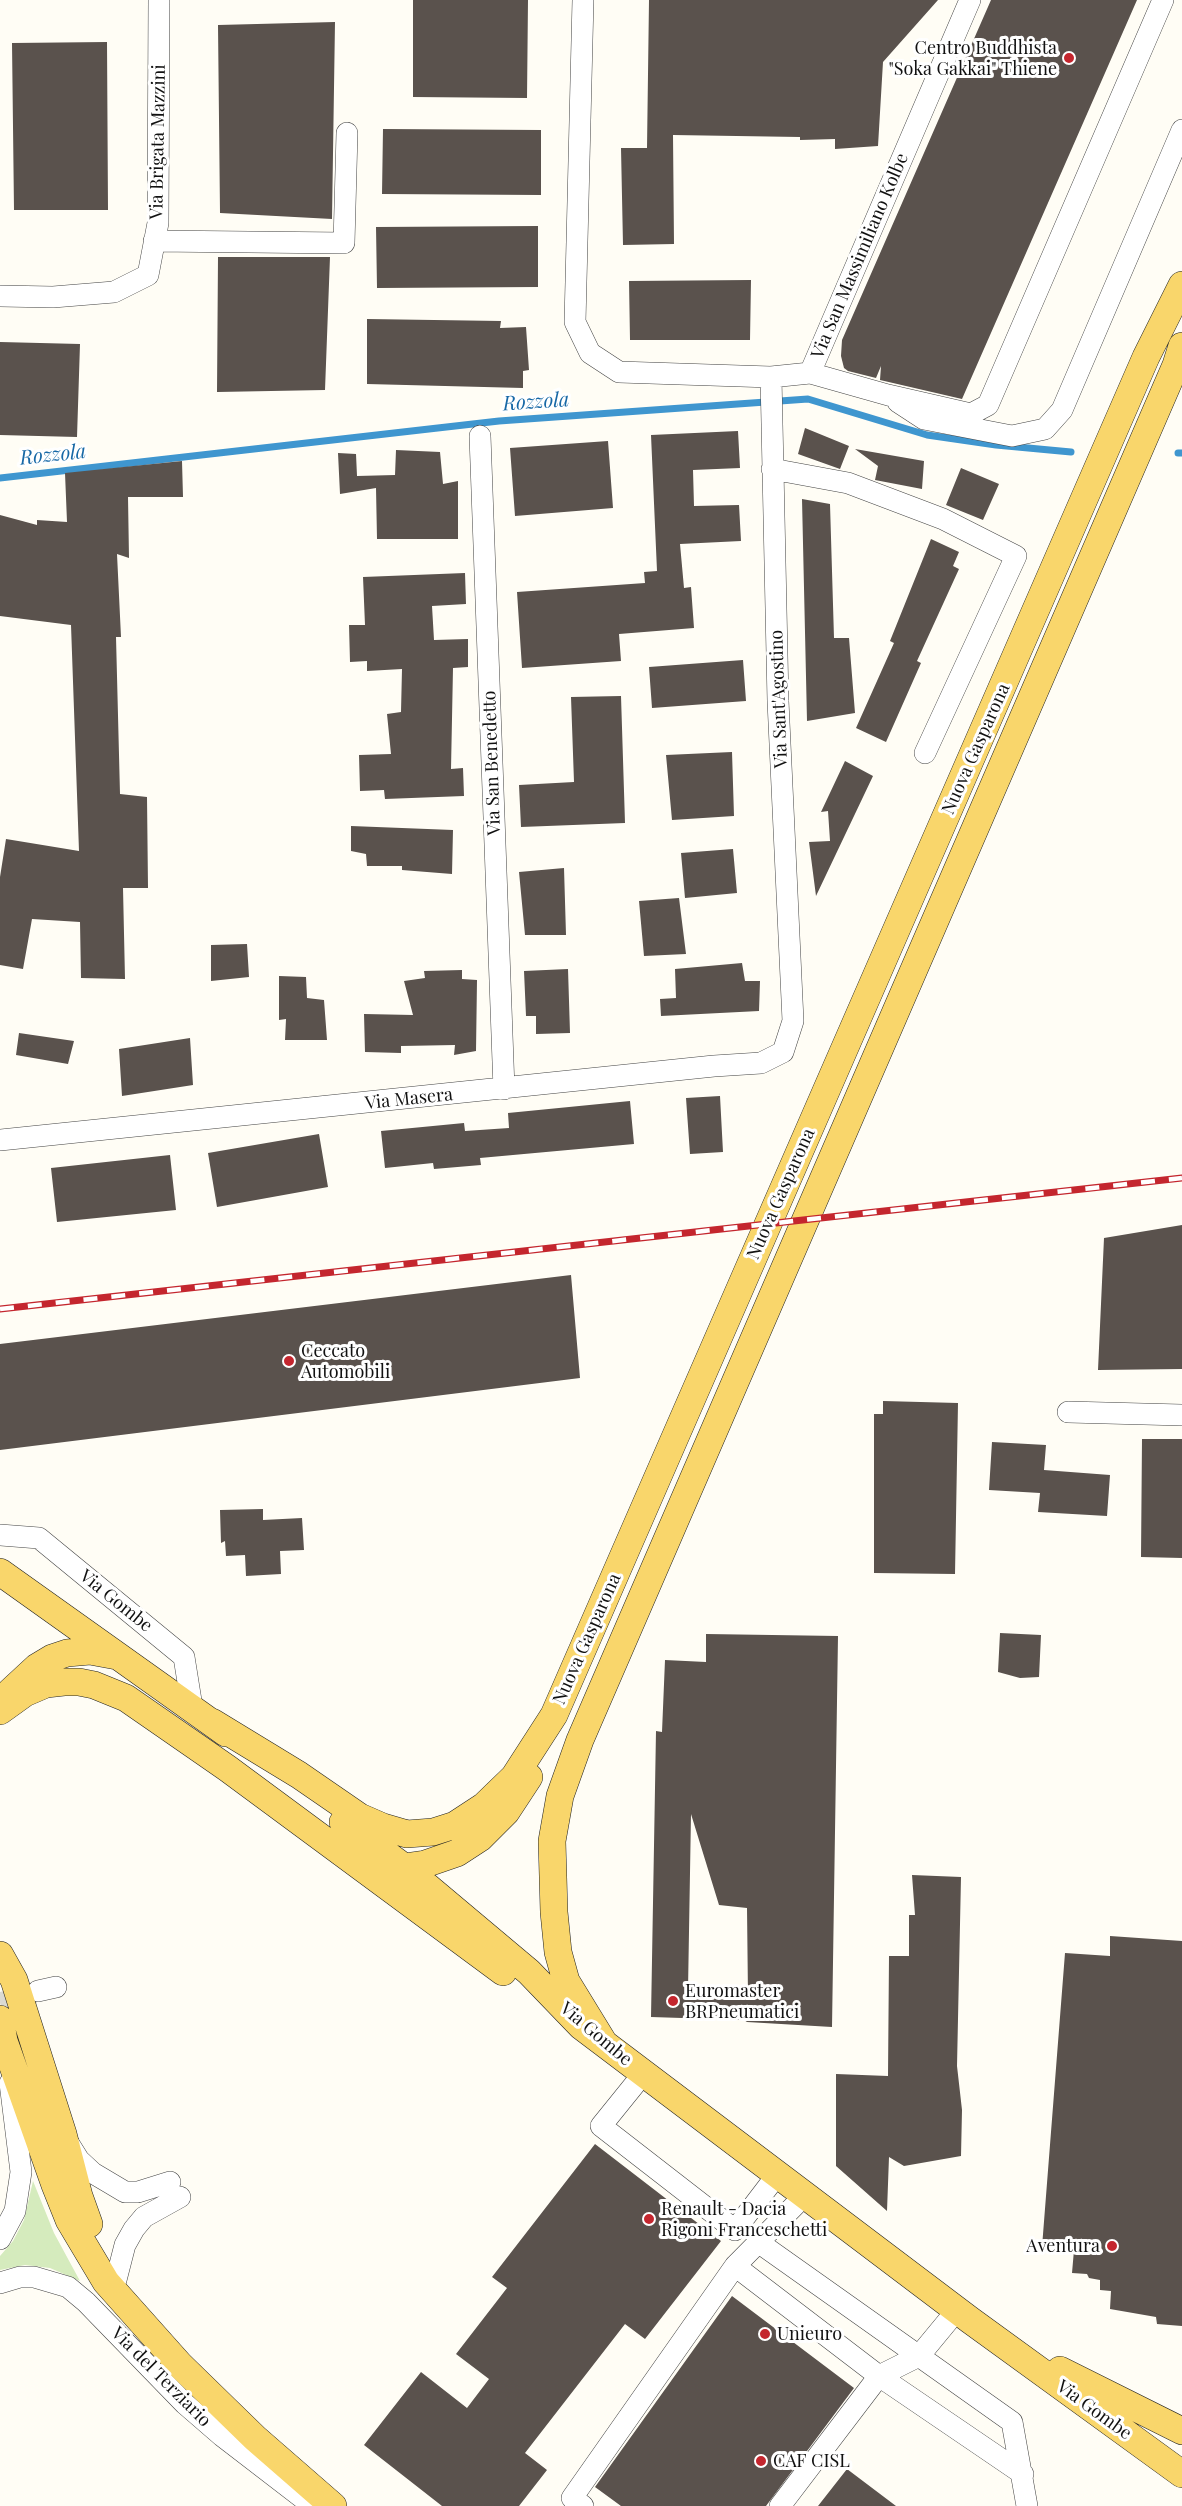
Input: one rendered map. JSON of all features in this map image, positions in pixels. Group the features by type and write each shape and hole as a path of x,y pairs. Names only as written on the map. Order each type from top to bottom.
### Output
{"main road":[{"name":"Nuova Gasparona","path":"202,1714 299,1775 360,1817 407,1834 433,1832 455,1825 484,1806 514,1777 554,1715 1146,357 1182,285"},
{"name":"Nuova Gasparona","path":"604,2043 566,1981 558,1952 552,1884 552,1841 560,1796 580,1740 1182,346"},
{"name":"Via Gombe","path":"0,1572 202,1714 404,1867 529,1972 581,2026 957,2310 1180,2472"},
{"path":"0,1702 37,1667 52,1658 67,1653 90,1651 121,1658"},
{"path":"0,1711 26,1693 46,1684 79,1682 94,1685 126,1698 151,1713 529,1991 581,2026"},
{"path":"311,1830 357,1852 404,1867 425,1864 457,1854 480,1838 500,1819 526,1783 543,1750 554,1715"},
{"name":"Via del Terziario","path":"0,1955 14,1980 90,2227 129,2308"},
{"name":"Via del Terziario","path":"2,2030 69,2220 106,2282 180,2365 255,2438 333,2506"},
{"name":"Via Gombe","path":"1011,2349 1077,2377 1182,2431"}],"street":[{"name":"Via Brigata Mazzini","path":"0,296 53,297 114,292 148,275 158,223 159,0"},
{"name":"Via San Massimiliano Kolbe","path":"584,0 575,322 590,353 620,372 772,395 810,373 970,0"},
{"path":"810,373 971,414 988,405 1163,0"},
{"path":"888,394 924,419 1012,436 1045,429 1062,410 1182,130"},
{"path":"154,241 344,243 347,134"},
{"name":"Via Sant'Agostino","path":"772,395 778,701 793,1021"},
{"name":"Via San Benedetto","path":"480,436 504,1089"},
{"path":"772,469 848,483 943,519 1016,556 925,753"},
{"name":"Via Masera","path":"0,1140 761,1064 783,1052 793,1021"},
{"path":"1068,1412 1182,1415"},
{"name":"Via Gombe","path":"0,1535 39,1538 184,1657 202,1714"},
{"name":"Via del Terziario","path":"0,2239 15,2211 21,2172 2,2030"},
{"path":"644,2074 600,2126 735,2230 777,2175"},
{"path":"63,2134 79,2160 93,2174 125,2192 175,2190 144,2217 134,2229 125,2245 116,2280"},
{"path":"583,2506 572,2498 735,2266 804,2195"},
{"path":"758,2242 1012,2422 1028,2506"},
{"path":"735,2266 879,2376 1023,2474"},
{"name":"Via del Terziario","path":"0,2283 20,2277 34,2277 68,2287 86,2302 193,2411 313,2506"},
{"path":"780,2506 879,2376 919,2356 957,2310"}],"green space":[{"path":"33,2181 54,2233 80,2281 50,2268 25,2265 0,2270 0,2256 13,2241 24,2220"}],"building":[{"path":"413,0 528,0 527,98 413,97"},
{"path":"649,0 938,0 883,62 878,146 835,149 835,139 800,140 800,137 673,135 674,244 623,245 621,148 647,148"},
{"path":"991,0 1137,0 962,399 880,380 881,366 876,378 848,371 844,368 841,356 842,340"},
{"path":"335,22 332,219 220,213 218,25"},
{"path":"107,42 108,210 14,210 12,43"},
{"path":"383,129 541,130 541,195 382,194"},
{"path":"538,226 538,287 377,288 376,227"},
{"path":"218,257 330,257 325,390 217,392"},
{"path":"751,280 750,340 630,340 629,281"},
{"path":"367,319 501,321 500,328 526,327 529,370 523,371 523,388 367,384"},
{"path":"0,342 80,344 77,437 0,435"},
{"path":"805,428 849,446 840,469 798,454"},
{"path":"738,431 740,468 693,470 694,506 739,505 741,541 680,544 684,588 691,587 694,628 619,634 621,661 522,668 517,592 645,583 644,572 657,571 651,435"},
{"path":"608,441 613,508 515,516 510,448"},
{"path":"855,449 924,461 922,489 875,480 878,466"},
{"path":"396,450 440,452 443,484 458,481 458,539 377,539 376,488 340,494 338,453 356,454 357,476 395,475"},
{"path":"182,461 183,497 128,497 129,558 117,554 121,637 116,637 120,794 147,797 148,888 123,888 125,979 81,978 80,922 32,919 23,969 0,965 0,877 6,839 79,851 71,625 0,616 0,515 37,525 37,520 67,522 65,473"},
{"path":"961,468 999,484 983,520 946,505"},
{"path":"802,499 830,504 834,638 849,638 855,713 807,721"},
{"path":"931,539 959,552 953,566 959,569 917,661 921,663 886,742 856,728 894,643 890,641"},
{"path":"465,573 466,604 432,606 434,640 468,639 468,667 453,668 451,769 463,768 464,796 385,799 384,790 360,791 359,755 391,754 387,714 401,712 402,669 367,671 367,661 350,662 349,625 365,625 363,577"},
{"path":"743,660 746,701 652,708 649,667"},
{"path":"621,696 625,823 521,827 519,785 574,782 571,697"},
{"path":"732,752 734,816 672,820 666,755"},
{"path":"845,761 873,776 816,896 809,842 830,841 828,811 821,812"},
{"path":"351,826 453,830 452,874 402,870 402,866 367,866 366,854 351,851"},
{"path":"733,849 737,893 685,898 681,853"},
{"path":"564,868 566,935 525,935 519,872"},
{"path":"679,898 686,954 644,956 639,901"},
{"path":"247,944 249,977 211,981 211,945"},
{"path":"742,963 745,981 760,981 759,1011 661,1016 660,999 676,998 675,969"},
{"path":"568,969 570,1033 536,1034 536,1016 526,1016 524,971"},
{"path":"462,970 462,979 477,980 476,1051 454,1055 455,1045 401,1046 401,1053 365,1052 364,1014 413,1015 404,981 425,978 424,971"},
{"path":"279,976 306,977 307,998 324,1000 327,1040 285,1040 286,1019 279,1020"},
{"path":"19,1033 74,1041 68,1064 16,1055"},
{"path":"190,1038 193,1085 122,1096 119,1049"},
{"path":"720,1096 723,1152 690,1154 686,1098"},
{"path":"630,1101 634,1144 480,1158 481,1165 434,1169 433,1163 385,1168 381,1131 464,1123 465,1131 509,1128 508,1113"},
{"path":"319,1134 328,1187 217,1207 208,1153"},
{"path":"170,1155 176,1210 57,1222 51,1168"},
{"path":"1182,1225 1182,1369 1098,1370 1104,1238"},
{"name":"Ceccato Automobili","path":"571,1275 580,1378 0,1450 0,1344"},
{"path":"883,1401 958,1403 955,1574 874,1573 874,1414 883,1414"},
{"path":"1142,1439 1182,1439 1182,1558 1141,1557"},
{"path":"992,1442 1046,1445 1044,1470 1110,1475 1107,1516 1038,1512 1040,1493 989,1490"},
{"path":"263,1509 263,1520 302,1518 304,1550 280,1551 281,1574 246,1576 245,1555 226,1556 225,1541 221,1543 220,1510"},
{"path":"1000,1633 1041,1635 1039,1677 1020,1678 998,1672"},
{"path":"706,1634 838,1636 832,2027 744,2020 651,2017 656,1731 662,1732 665,1660 706,1662","holes":["691,1814 719,1905 747,1908 748,1997 688,1990"]},
{"path":"912,1875 961,1877 957,2066 962,2110 961,2156 904,2166 889,2157 887,2211 836,2166 836,2074 888,2076 889,1956 909,1956 909,1915 915,1915"},
{"path":"1110,1936 1182,1941 1182,2326 1157,2324 1156,2317 1110,2309 1111,2291 1100,2290 1100,2280 1089,2278 1087,2274 1072,2273 1074,2250 1042,2247 1065,1953 1110,1956"},
{"path":"595,2144 721,2241 645,2339 625,2324 525,2453 547,2470 519,2506 442,2506 364,2445 421,2372 467,2408 489,2379 456,2354 507,2288 492,2277"},
{"path":"732,2296 854,2388 766,2506 621,2506 595,2487"},
{"path":"847,2469 896,2506 818,2506"}],"waterway":[{"name":"Rozzola","path":"0,478 499,421 808,399 927,435 996,445 1071,452"}],"tunnel":[{"path":"0,2003 34,1993"}],"railway":[{"path":"0,1309 1182,1178"}],"place":[{"name":"Centro Buddhista \"Soka Gakkai\" Thiene","path":"1069,58"},
{"name":"Ceccato Automobili","path":"289,1361"},
{"name":"Euromaster BRPneumatici","path":"673,2001"},
{"name":"Renault - Dacia Rigoni Franceschetti","path":"649,2219"},
{"name":"Aventura","path":"1112,2246"},
{"name":"Unieuro","path":"765,2334"},
{"name":"CAF CISL","path":"761,2461"}]}
